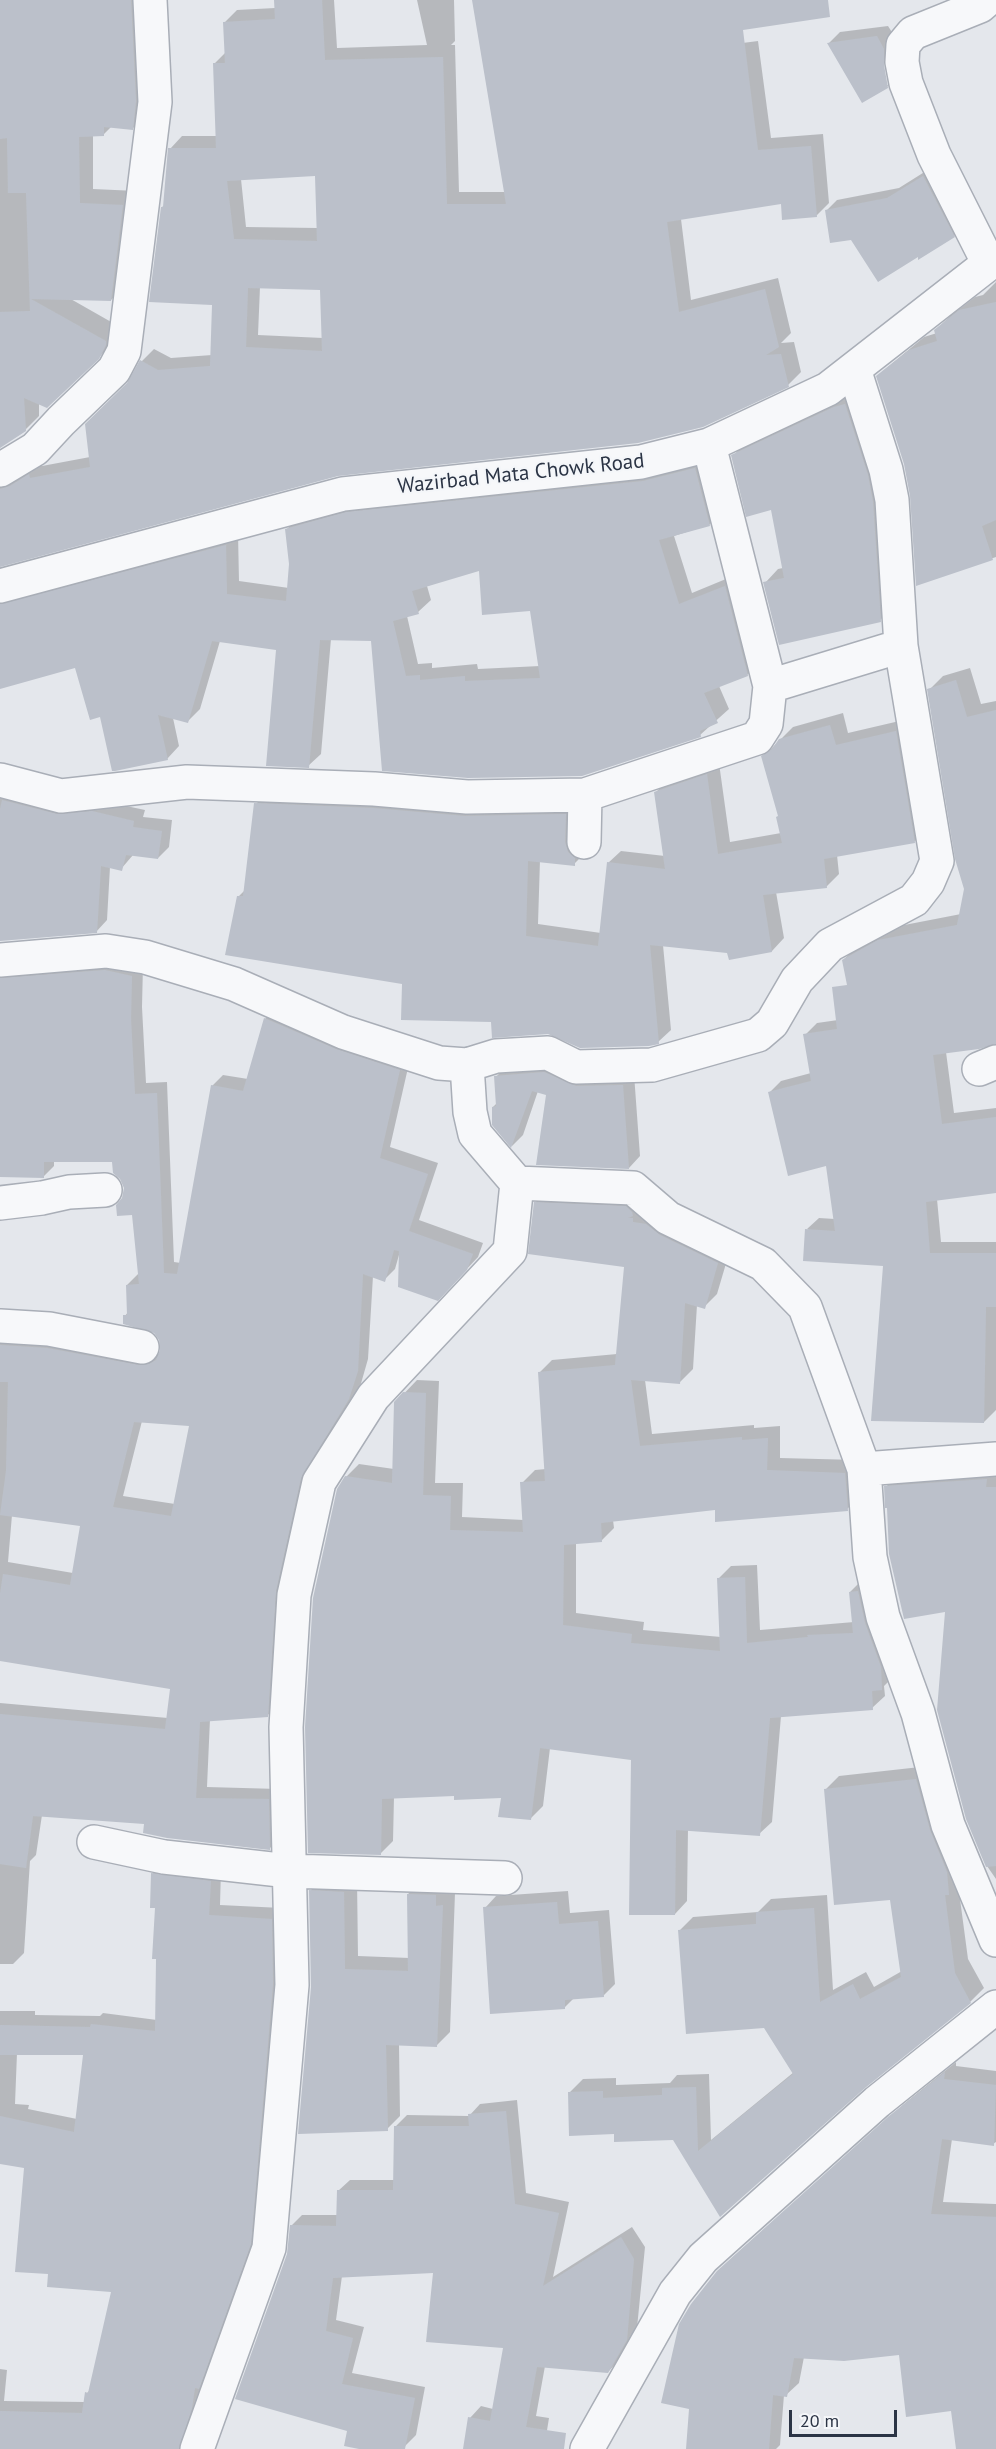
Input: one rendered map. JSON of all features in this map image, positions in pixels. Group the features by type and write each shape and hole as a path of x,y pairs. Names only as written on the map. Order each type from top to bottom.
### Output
{"street":[{"path":"0,470 35,449 114,370 124,351 155,102 150,0"},
{"path":"987,0 980,6 913,33 903,45 902,62 906,83 934,155 993,261"},
{"name":"Wazirbad Mata Chowk Road","path":"0,586 343,494 641,462 709,445 828,389 993,261"},
{"path":"0,960 106,951 145,957 234,984 344,1032 429,1060 467,1065 496,1056 548,1053 576,1067 652,1065 758,1035 772,1023 797,980 830,945 914,900 928,882 937,861 902,646 892,500 886,470 854,369"},
{"path":"0,780 61,796 187,782 374,789 467,797 585,795 758,738 766,724 770,686 709,445"},
{"path":"770,686 902,646"},
{"path":"584,842 585,795"},
{"path":"197,2449 269,2248 292,1985 286,1727 294,1594 319,1482 373,1397 510,1251 517,1183 475,1134 470,1112 467,1065"},
{"path":"517,1183 633,1188 668,1218 764,1263 805,1307 864,1469 870,1557 883,1617 918,1713 948,1825 996,1940"},
{"path":"0,1203 69,1192 105,1190"},
{"path":"0,1326 49,1329 142,1347"},
{"path":"864,1469 996,1460"},
{"path":"94,1842 164,1857 289,1870 506,1878"},
{"path":"587,2449 675,2293 704,2258 877,2102 996,2007"}],"building":[{"path":"0,0 131,0 136,101 133,130 104,127 104,136 79,137 80,203 123,205 111,301 31,299 106,341 106,345 99,359 47,408 24,398 26,431 0,448 0,312 30,311 26,193 8,193 7,138 0,139"},
{"path":"274,0 322,0 325,60 443,57 447,204 506,204 472,0 828,0 830,17 743,30 758,150 811,146 817,217 782,220 781,204 667,222 679,312 765,289 779,347 766,355 781,354 789,387 703,427 638,443 338,476 0,567 0,489 10,486 29,474 30,478 90,467 85,424 127,383 140,360 158,370 210,366 212,305 149,302 161,207 163,207 168,148 216,148 213,63 225,63 223,22 275,19","holes":["315,176 317,241 234,239 227,181","248,288 320,290 322,351 246,347"]},
{"path":"877,36 884,49 888,88 862,103 827,43"},
{"path":"923,176 955,237 878,282 851,240 830,243 825,210 887,198"},
{"path":"996,302 996,520 982,526 993,560 916,586 910,496 904,464 876,376 909,350 937,341 934,330 959,310"},
{"path":"845,404 868,475 873,502 881,622 779,645 763,582 784,578 771,510 746,517 731,455"},
{"path":"695,468 710,526 659,540 679,604 725,586 748,676 704,693 718,723 700,731 701,737 582,776 468,778 382,771 371,641 320,640 309,768 266,766 276,650 212,641 188,723 158,715 168,760 115,771 112,771 100,717 90,720 75,668 0,689 0,604 226,545 227,594 286,601 289,564 285,529 346,512 643,481","holes":["479,571 482,615 530,611 540,678 465,681 465,676 420,680 420,675 406,676 393,621 419,614 412,591"]},
{"path":"956,680 967,717 996,710 996,1044 979,1049 933,1055 942,1124 996,1117 996,1193 926,1202 930,1253 996,1253 996,1307 986,1307 984,1423 871,1421 883,1266 803,1261 805,1229 835,1231 826,1166 788,1176 768,1092 811,1081 803,1034 837,1029 832,987 847,985 842,960 878,940 957,925 964,889 955,859 927,689"},
{"path":"830,725 836,745 896,731 915,843 824,859 827,888 763,895 772,952 729,960 727,953 650,945 659,1044 580,1048 548,1034 492,1038 491,1022 401,1020 402,984 225,955 237,896 243,896 254,803 373,808 465,816 566,814 565,842 568,852 575,858 575,866 528,861 526,936 598,946 607,862 665,869 654,792 707,774 718,854 782,843 776,817 778,816 761,756 772,749 779,739"},
{"path":"2,800 57,814 92,811 134,821 133,827 162,831 158,859 126,855 122,871 101,866 97,933 0,941 0,809"},
{"path":"105,970 132,976 131,1019 135,1094 157,1093 164,1273 177,1274 211,1085 243,1091 264,1018 336,1049 400,1070 380,1158 428,1174 409,1231 473,1254 467,1270 438,1301 398,1287 399,1251 394,1250 385,1282 363,1274 358,1371 349,1399 301,1478 276,1591 268,1717 200,1722 196,1798 269,1799 270,1850 167,1838 143,1833 144,1824 33,1816 26,1868 0,1864 0,1714 165,1729 170,1689 0,1661 0,1594 3,1574 70,1585 80,1526 0,1515 6,1471 8,1382 0,1382 0,1345 47,1348 139,1365 149,1364 156,1360 160,1350 159,1340 154,1333 123,1324 123,1315 127,1315 126,1285 139,1284 132,1215 117,1216 116,1205 122,1198 124,1188 120,1179 113,1173 112,1162 44,1162 44,1178 0,1177 0,978","holes":["134,1422 189,1426 171,1516 113,1507"]},
{"path":"544,1072 576,1086 623,1085 629,1169 536,1165 546,1095 532,1091 511,1148 492,1125 492,1107 496,1106 494,1076"},
{"path":"534,1202 626,1206 632,1212 633,1216 628,1218 633,1218 633,1222 646,1224 660,1235 718,1263 705,1309 685,1303 680,1384 631,1380 640,1446 742,1437 742,1440 768,1438 767,1470 845,1473 848,1511 715,1522 715,1510 601,1523 602,1542 564,1545 563,1625 632,1634 631,1643 720,1651 717,1578 745,1577 747,1643 808,1637 807,1635 853,1633 849,1592 858,1591 865,1623 881,1667 882,1690 872,1691 873,1710 770,1718 760,1836 676,1830 675,1915 629,1915 631,1760 540,1748 531,1820 498,1817 501,1798 454,1800 454,1796 382,1799 381,1855 308,1853 305,1727 313,1598 337,1489 345,1476 392,1483 394,1402 403,1392 426,1393 423,1495 451,1496 450,1530 523,1532 520,1482 545,1481 538,1372 615,1365 624,1267 528,1254"},
{"path":"987,1479 986,1487 996,1487 996,1866 986,1867 966,1819 937,1710 945,1612 904,1619 889,1554 884,1486"},
{"path":"916,1779 930,1830 947,1872 949,1895 945,1895 955,1973 971,2003 865,2088 720,2217 673,2140 614,2142 614,2134 569,2136 568,2092 603,2091 603,2098 662,2095 662,2088 696,2087 698,2151 793,2074 764,2028 686,2034 678,1930 756,1924 756,1912 814,1908 820,2002 853,1984 860,1999 901,1977 890,1900 834,1905 824,1789"},
{"path":"151,1873 211,1881 209,1915 272,1919 273,1984 251,2244 199,2389 195,2388 192,2408 179,2449 0,2449 0,2411 82,2413 85,2392 88,2393 111,2292 47,2287 48,2274 15,2272 24,2168 0,2164 0,2116 74,2132 83,2055 0,2055 0,2025 90,2027 91,2024 155,2031 156,1959 152,1959 155,1908 150,1908"},
{"path":"309,1890 344,1892 345,1969 408,1971 407,1894 436,1895 436,1906 443,1905 437,2047 386,2045 388,2131 298,2134 311,1987"},
{"path":"557,1902 559,1924 598,1921 604,1997 565,2000 565,2009 490,2014 483,1907"},
{"path":"945,2072 944,2079 996,2085 994,2146 942,2139 931,2214 996,2217 996,2449 956,2449 951,2411 906,2417 899,2355 844,2361 794,2358 787,2397 773,2395 769,2449 686,2449 689,2409 661,2403 679,2324 691,2304 717,2271 889,2116"},
{"path":"506,2111 515,2204 559,2213 543,2286 621,2237 634,2259 627,2340 608,2373 537,2367 526,2427 566,2433 564,2449 463,2449 468,2417 490,2421 503,2348 426,2342 433,2273 333,2278 326,2331 353,2338 342,2384 415,2398 405,2449 359,2449 344,2446 347,2431 235,2399 287,2254 290,2225 336,2226 337,2190 393,2190 394,2126 469,2126 468,2114"}]}
